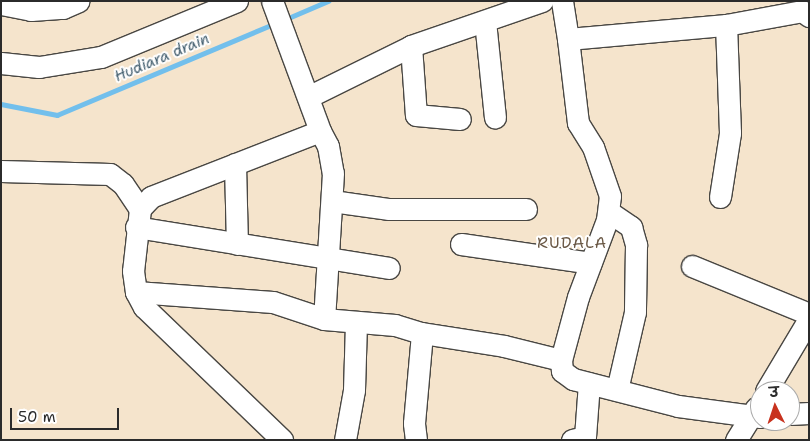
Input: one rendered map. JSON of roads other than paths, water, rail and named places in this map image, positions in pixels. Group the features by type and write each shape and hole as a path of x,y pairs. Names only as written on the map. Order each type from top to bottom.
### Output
{"street":[{"path":"1,4 31,10 63,8 79,1"},
{"path":"1,63 39,67 101,58 237,1"},
{"path":"308,97 411,46 542,1"},
{"path":"562,1 576,116 610,196 609,212 578,296 561,360 562,371 566,376 589,383 678,406 750,411"},
{"path":"568,39 726,25 798,6"},
{"path":"275,8 332,159 332,201 324,319"},
{"path":"485,21 495,117"},
{"path":"720,198 730,132 726,25"},
{"path":"411,46 416,115 460,119"},
{"path":"282,440 144,307 136,292 133,259 138,218 150,197 164,190 320,131"},
{"path":"235,164 237,244"},
{"path":"1,171 110,174 123,184 138,218"},
{"path":"332,201 389,209 526,209"},
{"path":"609,212 631,227 636,246 635,312 617,390"},
{"path":"138,218 237,244 329,257 389,268"},
{"path":"461,244 591,263"},
{"path":"692,266 809,314"},
{"path":"136,292 274,302 324,319 395,325 422,333 504,346 561,360"},
{"path":"772,381 809,319"},
{"path":"345,440 354,390 356,323"},
{"path":"416,440 414,423 422,333"},
{"path":"572,440 585,437 589,383"},
{"path":"736,440 750,421"}],"waterway":[{"name":"Hudiara drain","path":"286,19 328,1"},
{"name":"Hudiara drain","path":"1,104 57,115 274,24"}],"district":[{"name":"RUDALA","path":"572,243"}]}
